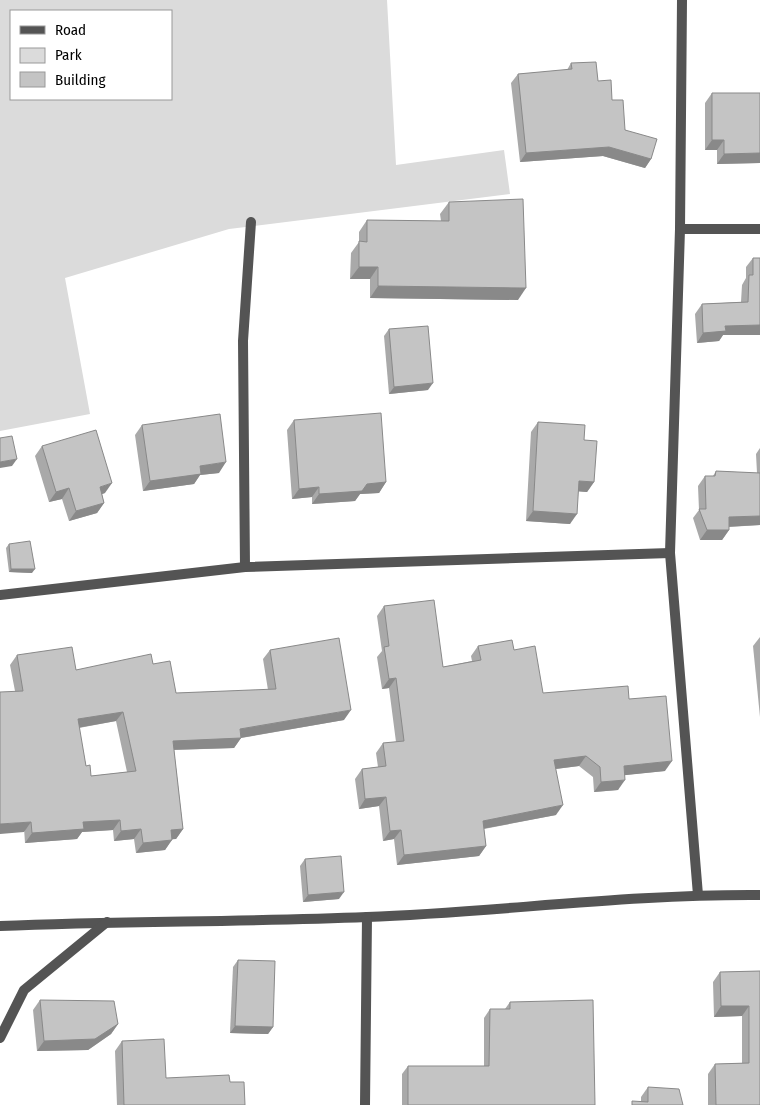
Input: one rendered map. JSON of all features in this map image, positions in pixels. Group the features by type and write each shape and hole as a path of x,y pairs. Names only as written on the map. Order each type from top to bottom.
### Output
{"street":[{"path":"682,0 680,229 670,554 698,895"},
{"path":"245,567 243,341 251,222"},
{"path":"680,229 760,229"},
{"path":"0,595 245,567 670,554"},
{"path":"0,926 367,917 698,895 760,895"},
{"path":"365,1105 367,917"},
{"path":"0,1038 24,990 107,922"}],"green space":[{"path":"0,0 387,0 396,165 504,150 510,194 229,229 65,278 90,414 0,431"}],"building":[{"path":"596,62 598,81 611,80 612,100 623,100 625,130 657,139 651,159 609,147 526,153 518,74 572,69 571,63"},
{"path":"712,93 760,93 760,153 724,154 724,140 712,140"},
{"path":"523,199 526,288 378,286 378,267 359,267 359,241 367,242 367,220 449,221 449,202"},
{"path":"753,258 760,258 760,325 725,326 726,331 703,333 702,304 748,302 749,275 753,275"},
{"path":"428,326 433,383 394,387 389,329"},
{"path":"381,413 386,482 367,484 362,491 319,494 319,487 299,489 294,420"},
{"path":"220,414 226,462 200,466 201,474 150,481 142,425"},
{"path":"538,422 585,425 584,440 597,441 594,482 579,481 577,514 533,511"},
{"path":"96,430 112,483 100,487 104,503 76,511 69,488 56,492 42,446"},
{"path":"12,436 17,459 0,462 0,438"},
{"path":"716,471 760,473 760,516 729,517 729,530 707,530 699,509 706,509 705,476 715,476"},
{"path":"30,541 35,569 11,569 9,544"},
{"path":"434,600 443,667 481,660 478,646 512,640 514,650 535,646 543,693 628,686 629,699 666,696 672,761 624,766 625,780 601,782 600,767 586,756 554,760 563,805 483,821 486,846 404,855 401,830 390,831 386,797 365,799 362,769 386,766 383,743 404,741 396,678 389,679 384,647 389,646 384,606"},
{"path":"339,638 351,710 240,729 241,738 173,741 183,829 171,830 172,840 143,843 141,829 121,831 120,820 83,822 84,829 32,833 31,822 0,824 0,692 23,691 17,655 72,647 76,670 151,654 153,664 170,661 176,693 276,689 270,650","holes":["123,712 136,771 91,776 90,765 86,766 78,719"]},
{"path":"341,856 344,892 308,895 305,859"},
{"path":"238,960 275,961 273,1027 235,1026"},
{"path":"760,971 760,1105 716,1105 715,1064 749,1063 749,1006 721,1006 720,972"},
{"path":"40,1000 114,1001 118,1024 95,1039 44,1041"},
{"path":"593,1000 595,1105 408,1105 408,1066 489,1066 490,1009 510,1009 510,1002"},
{"path":"164,1039 166,1078 229,1075 230,1082 244,1082 245,1105 124,1105 122,1041"},
{"path":"648,1087 679,1089 683,1105 632,1105 632,1101 648,1102"}]}
